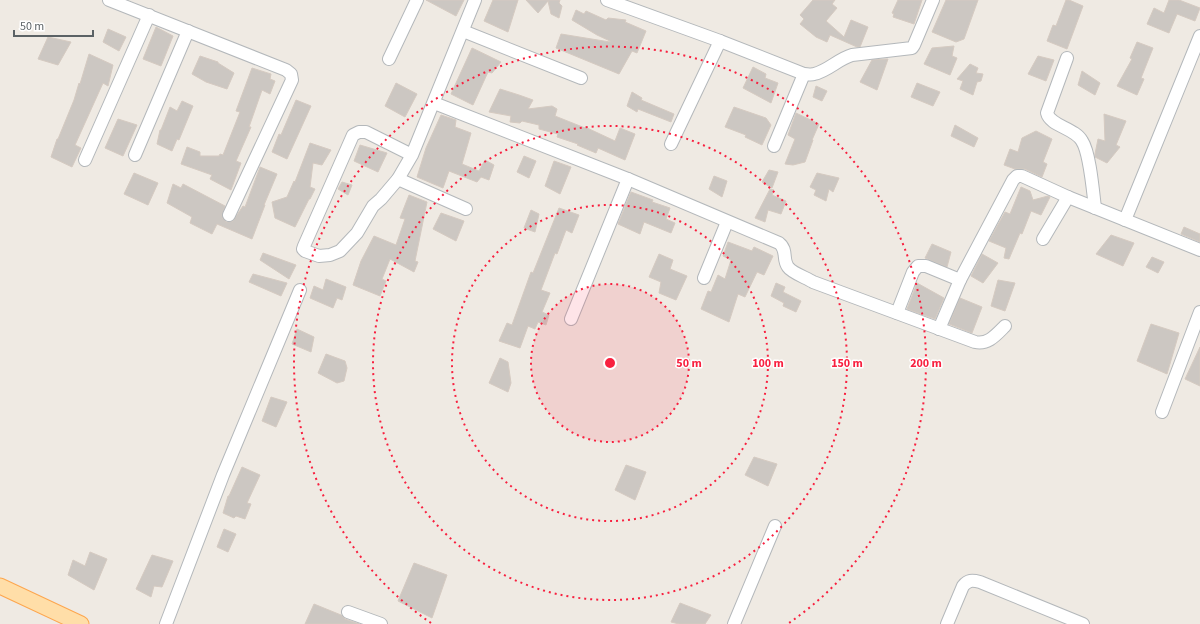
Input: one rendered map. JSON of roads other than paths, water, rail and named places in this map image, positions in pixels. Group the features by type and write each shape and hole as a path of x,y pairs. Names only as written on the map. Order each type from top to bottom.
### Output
{"main road":[{"path":"0,586 81,624"}],"street":[{"path":"109,0 286,70 291,74 292,80 229,215"},
{"path":"389,59 417,0"},
{"path":"412,155 366,132 359,132 353,136 304,246 305,251 319,256 330,255 340,251 357,233 373,206 398,179 412,155 475,0"},
{"path":"607,0 720,41 804,74 813,74 822,71 852,55 912,48 933,0"},
{"path":"85,160 149,16"},
{"path":"463,30 580,78"},
{"path":"136,155 188,31"},
{"path":"1126,220 1200,36"},
{"path":"671,144 720,41"},
{"path":"1067,58 1047,113 1051,120 1070,130 1082,139 1087,153 1095,208"},
{"path":"774,146 804,74"},
{"path":"434,103 628,179 779,243 784,250 787,266 790,270 813,282 980,343 987,342 1005,326"},
{"path":"940,329 960,280 1015,177 1022,176 1068,197 1200,250"},
{"path":"398,179 466,209"},
{"path":"571,318 628,179"},
{"path":"1043,239 1068,197"},
{"path":"704,278 727,222"},
{"path":"897,313 913,272 918,266 926,266 960,280"},
{"path":"166,624 223,475 300,290"},
{"path":"1162,412 1200,312"},
{"path":"734,624 775,526"},
{"path":"947,624 962,586 974,580 1083,624"},
{"path":"348,612 381,624"}]}
